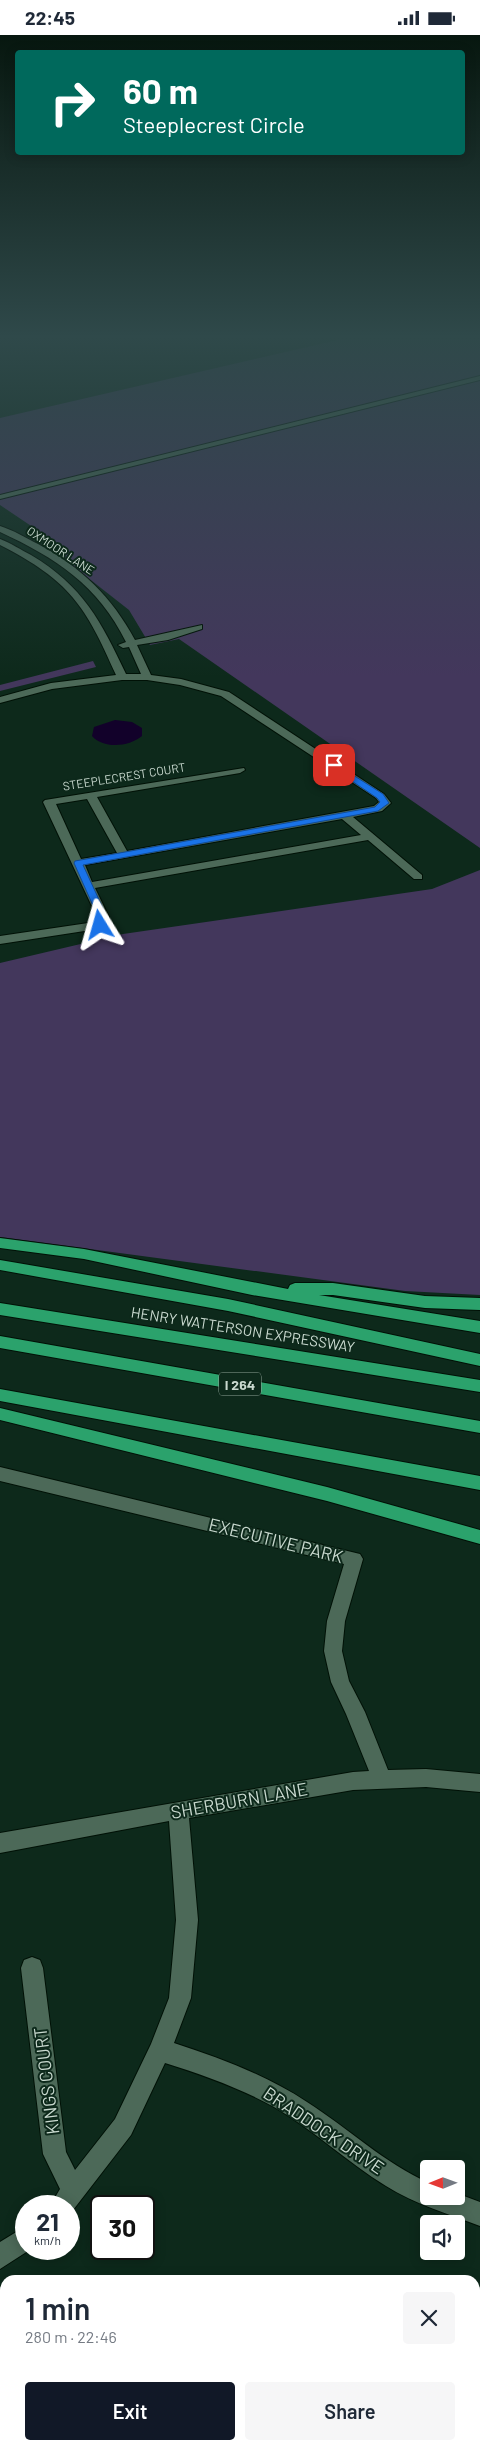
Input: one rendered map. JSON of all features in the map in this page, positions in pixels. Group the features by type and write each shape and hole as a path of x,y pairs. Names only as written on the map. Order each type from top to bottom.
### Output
{"highway":[{"path":"0,1243 84,1254 252,1289 480,1327"},
{"path":"0,1265 228,1305 480,1361"},
{"path":"252,1289 333,1289 425,1302 480,1304"},
{"name":"HENRY WATTERSON EXPRESSWAY","path":"0,1309 480,1386"},
{"name":"I 264","path":"0,1342 480,1427"},
{"path":"0,1395 480,1483"},
{"path":"0,1414 327,1494 480,1537"}],"street":[{"path":"0,497 182,452"},
{"name":"OXMOOR LANE","path":"0,529 49,555 86,580 109,605 132,644 147,677"},
{"name":"OXMOOR LANE","path":"0,542 70,588 82,601 109,647 122,677"},
{"path":"109,647 165,638 199,627"},
{"path":"0,700 51,686 122,677 147,677 181,682 225,694 380,796 385,803 378,809 78,863 103,917 100,925 0,940"},
{"name":"STEEPLECREST COURT","path":"78,863 49,802 240,770"},
{"path":"90,795 124,855"},
{"path":"344,815 418,877"},
{"path":"89,886 368,837"},
{"name":"EXECUTIVE PARK","path":"0,1474 354,1559 336,1621 333,1651 340,1682 355,1713 382,1780"},
{"name":"SHERBURN LANE","path":"0,1843 319,1786 426,1778 480,1783"},
{"path":"69,2195 123,2127 160,2050 180,1997 187,1919 178,1810"},
{"name":"KINGS COURT","path":"32,1968 54,2154 66,2195"},
{"name":"BRADDOCK DRIVE","path":"160,2050 236,2075 260,2087 299,2110 388,2173 420,2191"},
{"name":"BRADDOCK DRIVE","path":"455,2205 480,2214"},
{"path":"0,2257 15,2246"}],"shaded area":[{"path":"0,452 480,452 480,848 179,639 150,645 129,610 41,541 49,538 0,505"},
{"path":"93,661 96,667 0,691 0,685"},
{"path":"115,720 132,722 142,728 142,736 137,740 123,744 109,745 92,736 94,727"},
{"path":"480,870 480,1295 405,1291 0,1237 0,963 123,934 432,889"}],"route":[{"path":"100,925 103,917 78,863 378,809 385,803 380,796 334,765"}]}
